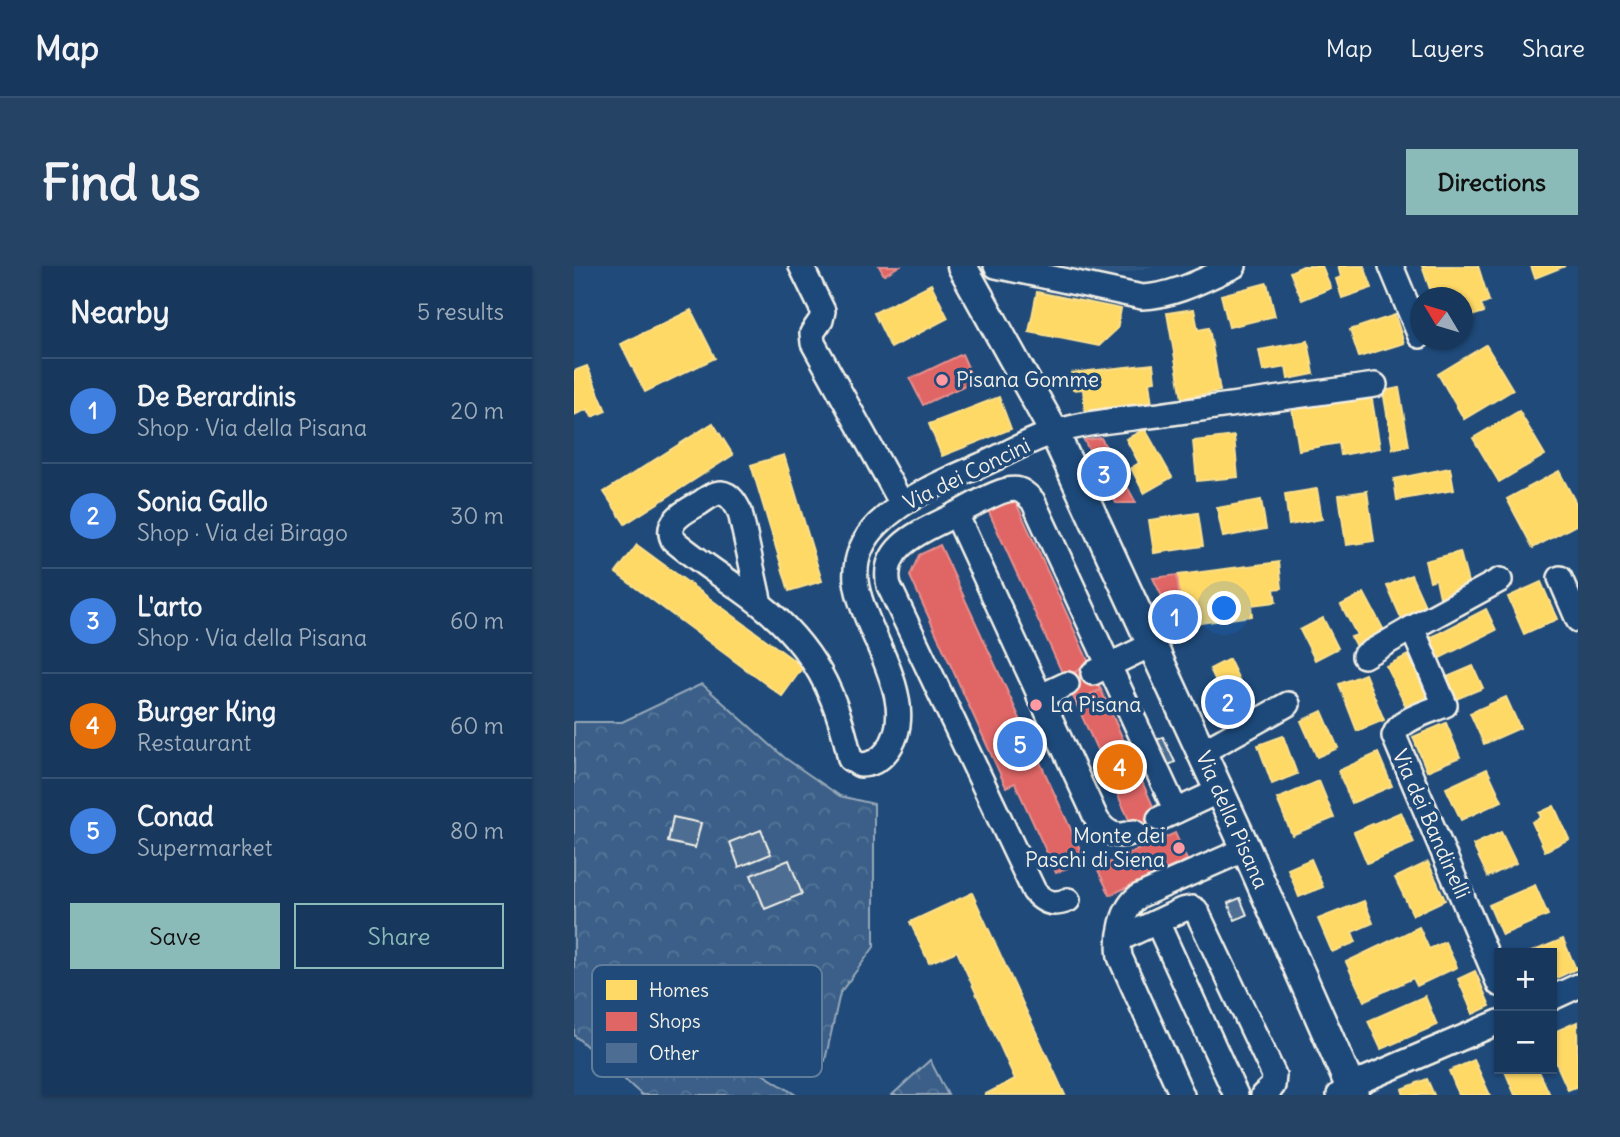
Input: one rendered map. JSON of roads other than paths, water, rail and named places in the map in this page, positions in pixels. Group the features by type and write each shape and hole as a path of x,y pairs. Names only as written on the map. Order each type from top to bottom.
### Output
{"main road":[{"name":"Via della Pisana","path":"962,266 1054,432 1153,644 1246,849 1347,1092"}],"street":[{"path":"801,266 823,311 821,320 812,333 813,344 902,504"},
{"path":"996,266 1148,297 1177,290 1234,266"},
{"path":"1391,266 1410,311"},
{"path":"1054,432 1375,385"},
{"name":"Via dei Concini","path":"760,604 785,625 818,667 838,709 850,759 860,765 879,759 894,741 898,702 859,595 856,573 861,548 871,532 902,504 954,477 1054,432"},
{"path":"1068,900 1054,904 1046,902 1034,891 890,586 888,568 896,550 904,542 1004,491 1012,489 1026,494 1033,501 1101,669 1168,816 1219,791"},
{"path":"723,493 733,499 740,512 760,604 673,540 673,523 683,512 716,494 723,493"},
{"path":"956,514 1101,826 1117,836 1134,832"},
{"path":"1560,578 1578,620"},
{"path":"1364,656 1500,580"},
{"name":"Via dei Bandinelli","path":"1412,628 1445,705 1403,723 1394,736 1494,972"},
{"path":"1101,669 1153,644"},
{"path":"1040,697 1067,684"},
{"path":"1202,752 1288,704"},
{"path":"1182,1095 1122,963 1119,951 1126,911 1130,902 1139,896 1246,849"},
{"path":"1120,939 1187,908 1192,908 1200,915 1274,1075 1273,1086 1263,1095"},
{"path":"1157,922 1236,1095"},
{"path":"1557,996 1578,986"},
{"path":"1347,1092 1494,1024"}],"place":[{"name":"Pisana Gomme","path":"942,380"},
{"name":"L'arto","path":"1104,474"},
{"name":"De Berardinis","path":"1175,617"},
{"name":"Sonia Gallo","path":"1228,702"},
{"name":"La Pisana","path":"1036,705"},
{"name":"Conad","path":"1020,744"},
{"name":"Burger King","path":"1120,767"},
{"name":"Monte dei Paschi di Siena","path":"1179,848"}]}
